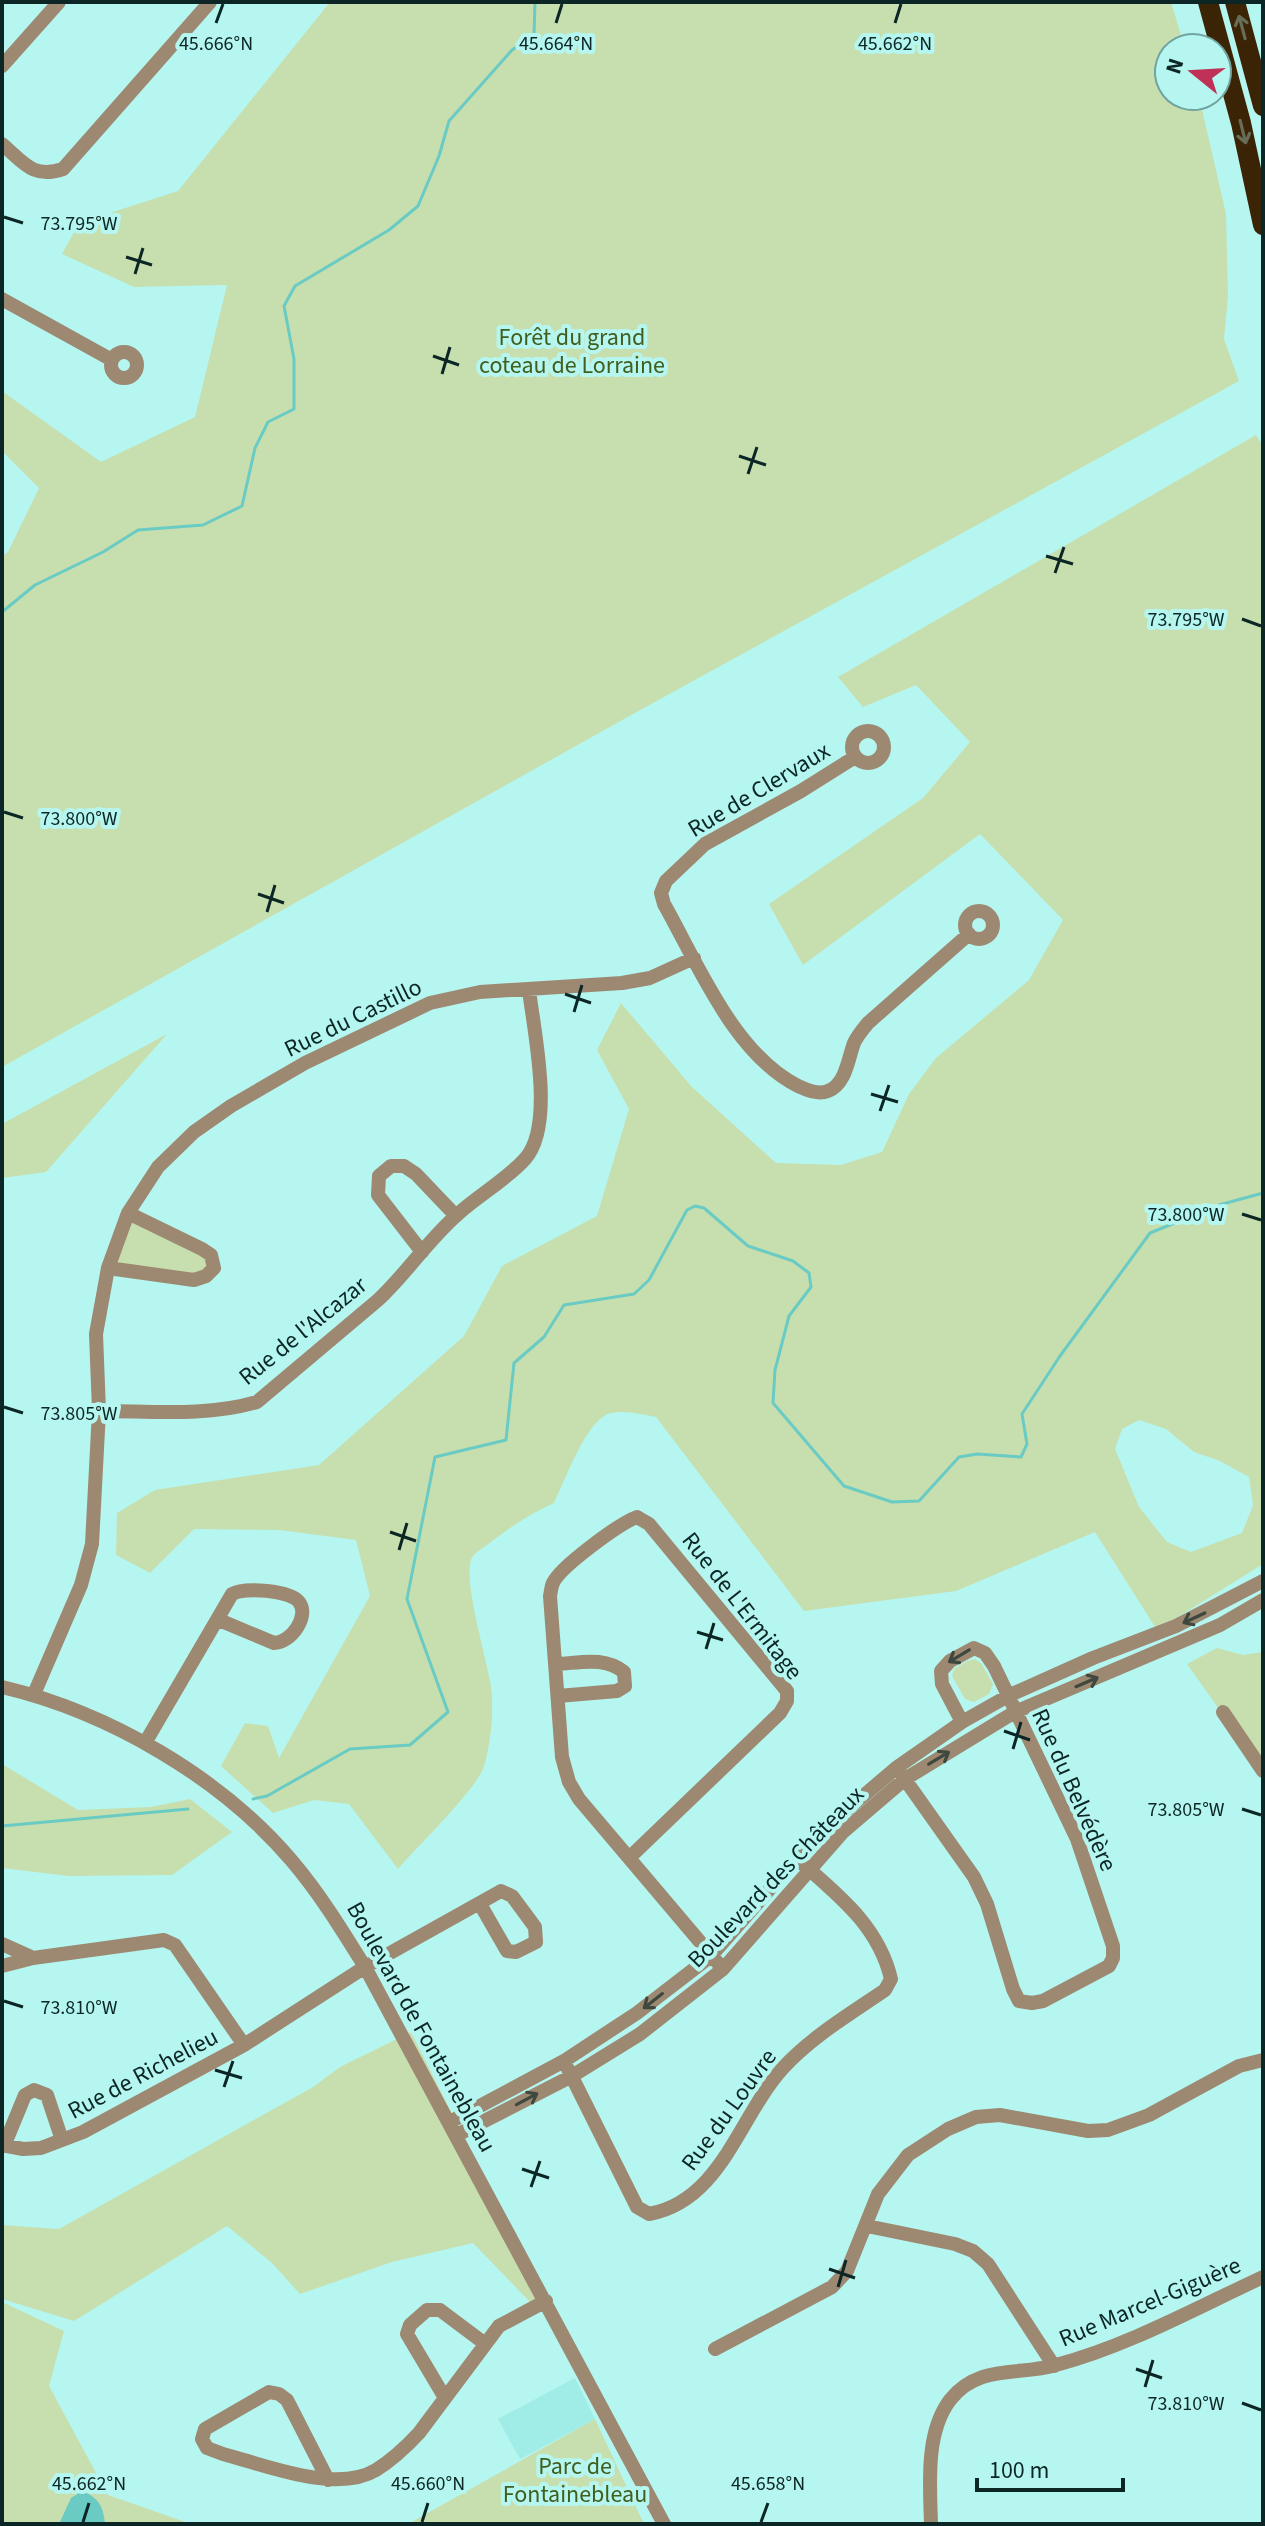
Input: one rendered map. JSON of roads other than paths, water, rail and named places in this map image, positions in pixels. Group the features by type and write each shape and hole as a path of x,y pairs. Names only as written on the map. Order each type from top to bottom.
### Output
{"highway":[{"path":"1208,2 1241,123 1263,225"},
{"path":"1235,2 1263,106"}],"street":[{"path":"2,53 47,2"},
{"path":"2,66 59,2"},
{"path":"2,144 33,171 48,174 63,169 210,2"},
{"path":"2,299 112,360"},
{"name":"Rue de Clervaux","path":"855,757 705,844 666,881 661,893 664,904 734,1029 767,1065 787,1080 809,1091 826,1092 837,1084 845,1071 855,1040 868,1023 969,934"},
{"name":"Rue du Castillo","path":"34,1694 81,1585 92,1544 99,1411 96,1334 108,1268 128,1213 158,1167 194,1132 231,1106 305,1063 430,1003 480,992 622,983 650,978 694,958"},
{"name":"Rue de l'Alcazar","path":"99,1411 203,1412 233,1409 257,1402 378,1300 456,1216 526,1158 535,1140 542,1098 529,990"},
{"path":"422,1252 378,1195 379,1176 391,1166 404,1166 416,1174 456,1216"},
{"path":"108,1268 194,1280 206,1276 214,1268 211,1255 202,1249 128,1213"},
{"name":"Rue de L'Ermitage","path":"629,1858 780,1713 787,1701 787,1691 649,1524 637,1517 624,1522 565,1569 553,1583 550,1596 562,1757 569,1782 579,1799 723,1969"},
{"name":"Boulevard des Châteaux","path":"454,2129 637,2013 711,1956 796,1859 848,1809 900,1773 962,1722 1008,1696 1176,1626 1263,1581"},
{"path":"145,1743 232,1594 240,1589 290,1596 297,1599 302,1610 294,1633 281,1643 274,1643 219,1620"},
{"name":"Boulevard des Châteaux","path":"454,2129 572,2076 640,2034 723,1969 843,1832 900,1773 1015,1712 1220,1625 1263,1600"},
{"path":"962,1722 942,1684 941,1671 950,1661 974,1648 985,1653 1008,1696"},
{"path":"556,1664 601,1661 614,1664 624,1672 625,1686 617,1691 558,1696"},
{"name":"Boulevard de Fontainebleau","path":"2,1687 34,1694 90,1717 145,1743 193,1773 230,1802 290,1859 326,1904 365,1967 454,2129 664,2524"},
{"name":"Rue du Belvédère","path":"900,1773 974,1877 987,1904 1019,2001 1043,2001 1109,1966 1113,1946 1077,1839 1008,1696"},
{"path":"1223,1712 1263,1771"},
{"name":"Rue du Louvre","path":"564,2061 637,2207 649,2214 663,2212 692,2197 710,2180 764,2091 783,2068 801,2050 885,1990 891,1979 887,1961 873,1933 851,1906 796,1859"},
{"name":"Rue de Richelieu","path":"62,2140 47,2095 34,2090 25,2095 3,2146 41,2148 62,2140 83,2132 244,2045 365,1967 501,1891 512,1896 535,1927 536,1942 516,1952 507,1951 480,1904"},
{"name":"Rue de Richelieu","path":"2,1966 33,1958 164,1940 175,1945 244,2045"},
{"path":"2,1944 33,1958"},
{"path":"715,2349 832,2287 847,2271 878,2194 908,2155 948,2129 976,2117 1000,2115 1088,2131 1108,2130 1149,2115 1239,2066 1263,2060"},
{"path":"867,2226 955,2244 973,2251 988,2264 1054,2366"},
{"name":"Rue Marcel-Giguère","path":"931,2524 930,2471 937,2426 950,2400 970,2382 989,2373 1054,2366 1113,2347 1263,2277"},
{"path":"328,2480 287,2400 279,2394 269,2392 205,2429 202,2439 207,2448 223,2454 328,2480 352,2478 374,2471 406,2447 499,2326 546,2301"},
{"path":"445,2398 407,2334 410,2325 427,2310 440,2310 484,2343"}],"waterway":[{"path":"2,612 35,585 103,552 138,530 203,525 242,506 255,448 268,422 294,409 294,359 284,306 295,286 389,230 418,206 439,156 449,121 512,50 534,35 535,2"},
{"path":"253,1799 267,1796 350,1749 410,1745 448,1712 407,1599 435,1457 506,1440 514,1363 544,1337 564,1305 634,1294 649,1280 687,1210 695,1206 704,1208 748,1246 793,1261 809,1273 811,1287 789,1316 775,1370 773,1403 844,1486 892,1502 919,1501 959,1457 977,1454 1021,1457 1027,1444 1022,1414 1060,1356 1150,1233 1219,1205 1263,1193"},
{"path":"2,1826 188,1809"}],"park label":[{"name":"Forêt du grand coteau de Lorraine","path":"572,351"},
{"name":"Parc de Fontainebleau","path":"575,2480"}]}
